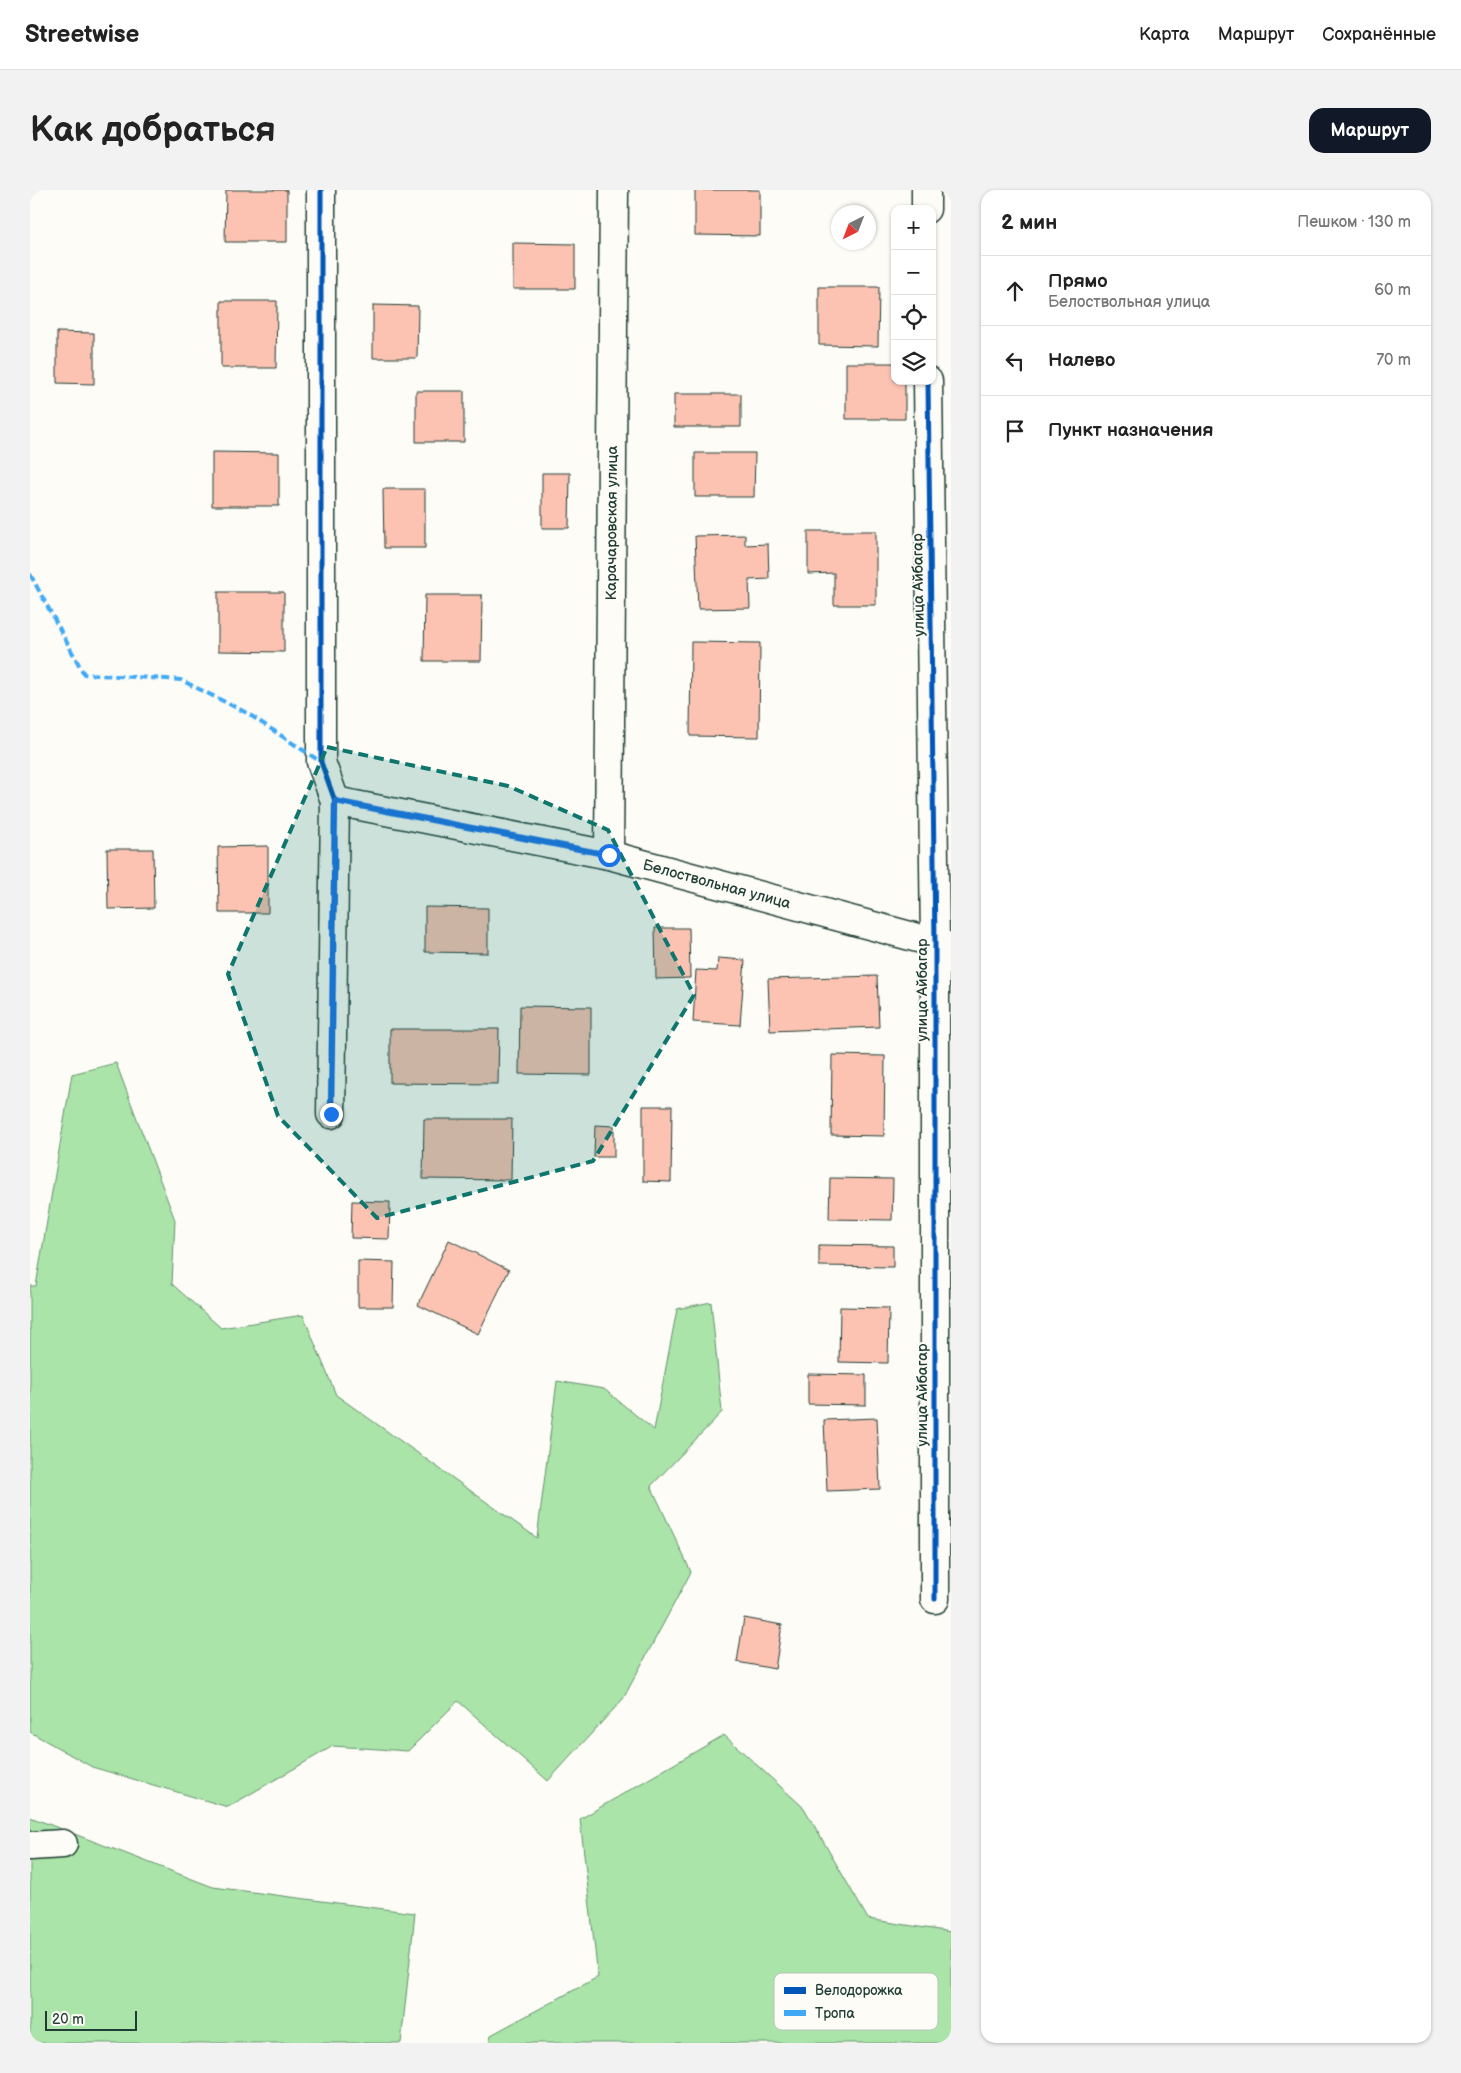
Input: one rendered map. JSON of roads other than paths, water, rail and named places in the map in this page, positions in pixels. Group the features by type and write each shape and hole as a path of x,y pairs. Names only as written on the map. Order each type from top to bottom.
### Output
{"street":[{"path":"321,190 321,762 335,801 331,1114"},
{"name":"Карачаровская улица","path":"609,855 614,190"},
{"path":"926,190 926,205"},
{"name":"улица Айбагар","path":"928,385 943,945 935,1599"},
{"name":"Белоствольная улица","path":"335,801 609,855 943,945"},
{"path":"30,1846 63,1844"}]}
